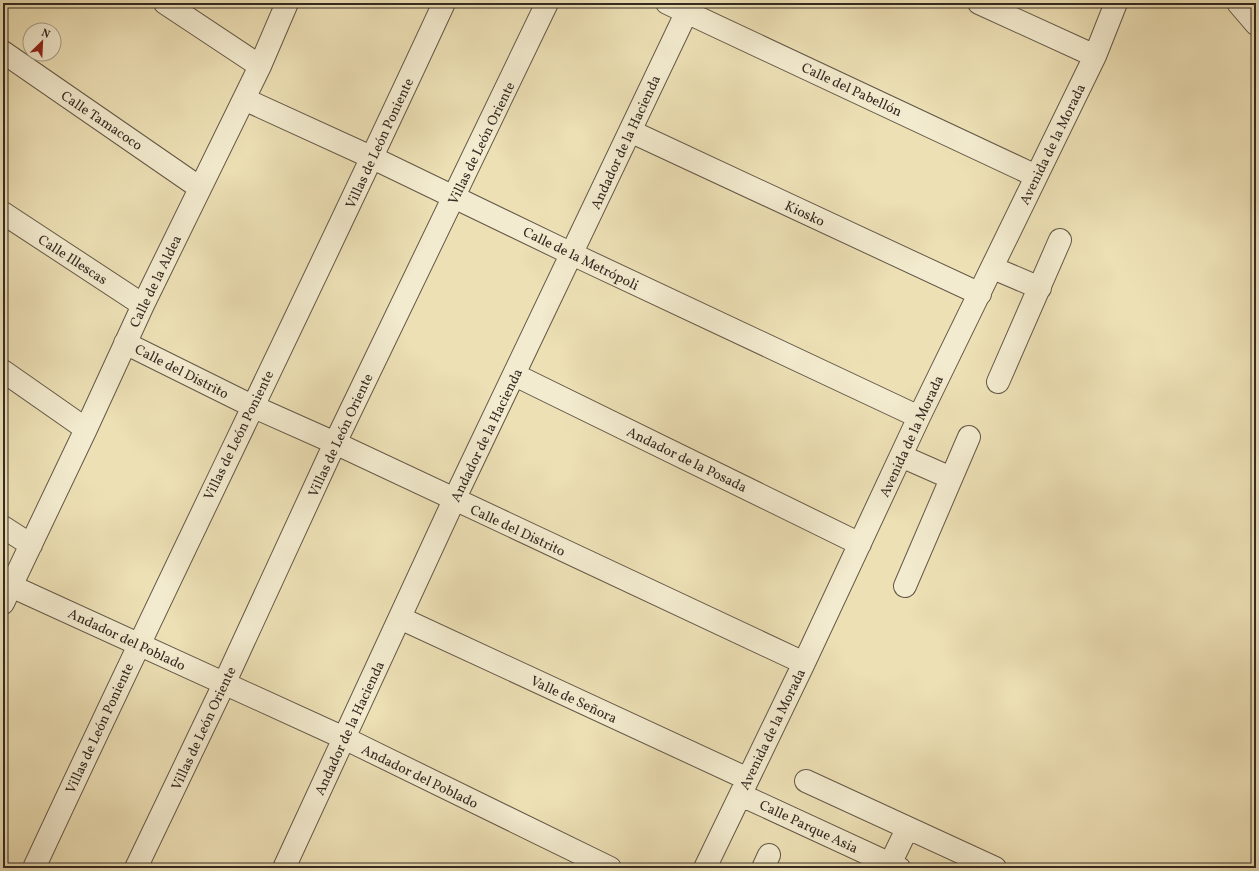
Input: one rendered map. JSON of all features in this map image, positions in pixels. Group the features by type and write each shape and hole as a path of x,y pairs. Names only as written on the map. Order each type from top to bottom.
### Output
{"street":[{"path":"165,3 260,66"},
{"name":"Calle de la Aldea","path":"7,594 86,429 143,304 260,66 287,3"},
{"name":"Villas de León Poniente","path":"34,868 138,644 373,158 444,3"},
{"name":"Villas de León Oriente","path":"136,868 224,684 335,443 547,3"},
{"name":"Calle del Pabellón","path":"667,3 689,8 1036,176"},
{"path":"979,3 1095,56"},
{"name":"Avenida de la Morada","path":"705,868 919,417 993,268 1095,56 1116,3"},
{"path":"1238,3 1256,24"},
{"name":"Andador de la Hacienda","path":"288,867 344,738 454,500 689,8"},
{"name":"Calle Tamacoco","path":"3,52 200,188"},
{"name":"Calle de la Metrópoli","path":"244,99 455,196 572,254 919,417"},
{"name":"Kiosko","path":"630,131 980,294"},
{"name":"Calle Illescas","path":"3,213 143,304"},
{"path":"998,382 1060,240"},
{"path":"993,268 1040,288"},
{"name":"Calle del Distrito","path":"125,343 252,406 335,443 454,500 804,662"},
{"path":"3,371 86,429"},
{"name":"Andador de la Posada","path":"514,375 860,544"},
{"path":"905,586 969,437"},
{"path":"901,456 951,478"},
{"path":"3,526 31,545"},
{"name":"Andador del Poblado","path":"7,594 138,644 344,738 610,868"},
{"name":"Valle de Señora","path":"400,618 744,787"},
{"path":"806,781 995,868"},
{"name":"Calle Parque Asia","path":"744,787 895,866"},
{"path":"895,866 907,828"}]}
